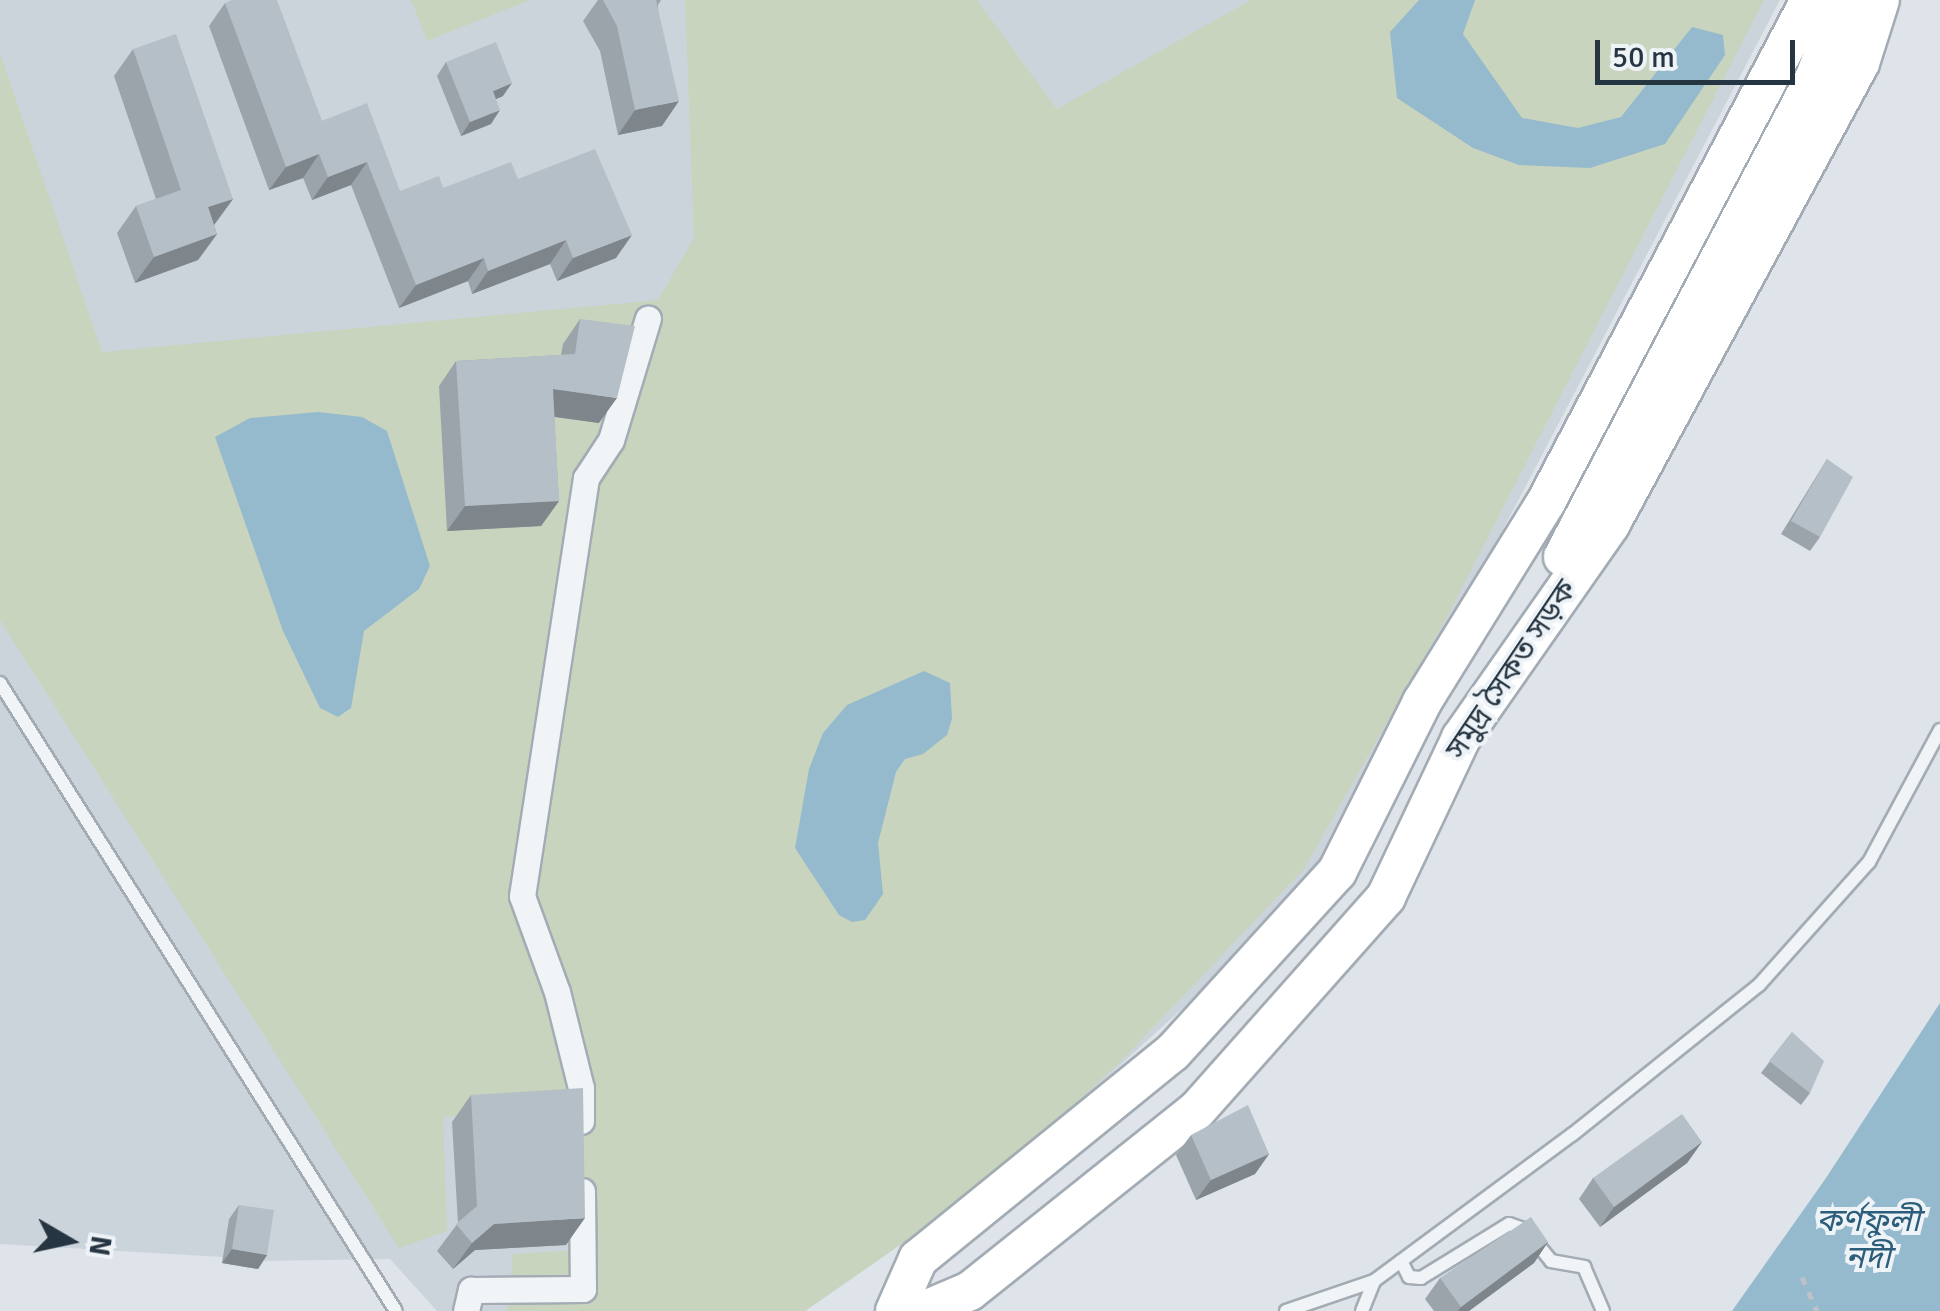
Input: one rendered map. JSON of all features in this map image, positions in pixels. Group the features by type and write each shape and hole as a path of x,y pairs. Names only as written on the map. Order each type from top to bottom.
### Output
{"main road":[{"name":"সমুদ্র সৈকত সড়ক","path":"895,1311 918,1260 1173,1052 1337,872 1422,702 1546,502 1810,0"},
{"path":"906,1311 1190,1083 1373,881 1464,706 1534,614 1815,78 1843,0"},
{"name":"সমুদ্র সৈকত সড়ক","path":"923,1311 970,1291 1197,1110 1386,897 1462,738 1610,525 1860,63 1880,0"}],"street":[{"path":"466,1311 471,1290 583,1289 581,1088 557,992 522,896 586,478 611,440 648,318"}],"lane":[{"path":"0,682 396,1311"},
{"path":"1286,1311 1374,1280 1574,1134 1759,985 1869,862 1940,730"},
{"path":"1401,1261 1410,1277 1420,1278 1509,1224 1526,1230 1551,1261 1584,1267 1603,1311"},
{"path":"1362,1311 1374,1280"}],"path":[{"path":"1802,1277 1817,1311"}],"shaded area":[{"path":"0,0 1780,0 1316,887 995,1179 805,1311 437,1311 390,1259 259,1261 258,1269 222,1263 222,1257 0,1244"}],"green space":[{"path":"411,0 530,0 427,41"},
{"path":"685,0 977,0 1057,109 1251,0 1764,0 1449,613 1304,869 1122,1060 995,1179 805,1311 507,1311 513,1254 576,1250 570,1108 443,1117 447,1231 399,1248 0,620 0,53 102,352 658,300 694,238"}],"water":[{"path":"1419,0 1475,0 1463,34 1522,118 1578,128 1621,117 1692,27 1723,35 1725,55 1665,144 1590,168 1519,165 1473,148 1397,98 1390,32"},
{"path":"318,412 362,417 387,431 430,566 419,589 364,631 351,708 338,717 320,708 283,631 215,437 250,418"},
{"path":"924,671 950,683 952,719 947,735 923,754 905,759 896,772 878,843 883,894 865,920 852,922 839,915 795,848 809,769 823,733 847,705"},
{"name":"কর্ণফুলী নদী","path":"1940,1003 1940,1311 1732,1311 1826,1178"}],"building":[{"path":"277,0 322,121 367,103 400,191 439,176 443,188 511,162 518,179 595,149 632,235 573,258 566,240 488,271 484,258 416,285 367,162 328,177 319,154 286,167 225,3"},
{"path":"603,0 656,0 679,101 635,110 617,26"},
{"path":"176,34 233,199 208,207 217,234 154,257 136,206 181,190 133,49"},
{"path":"496,42 512,83 493,91 500,110 470,122 446,62"},
{"path":"580,319 635,326 617,398 553,389 559,501 465,506 456,361 575,354"},
{"path":"1827,459 1853,477 1820,537 1791,521"},
{"path":"1792,1032 1824,1061 1810,1093 1769,1061"},
{"path":"583,1088 585,1218 494,1224 472,1243 456,1224 477,1206 471,1095"},
{"path":"1248,1105 1269,1154 1211,1180 1191,1135"},
{"path":"1682,1114 1702,1142 1614,1207 1593,1178"},
{"path":"239,1205 274,1210 267,1255 232,1249"},
{"path":"1531,1217 1548,1242 1461,1307 1440,1278"}]}
